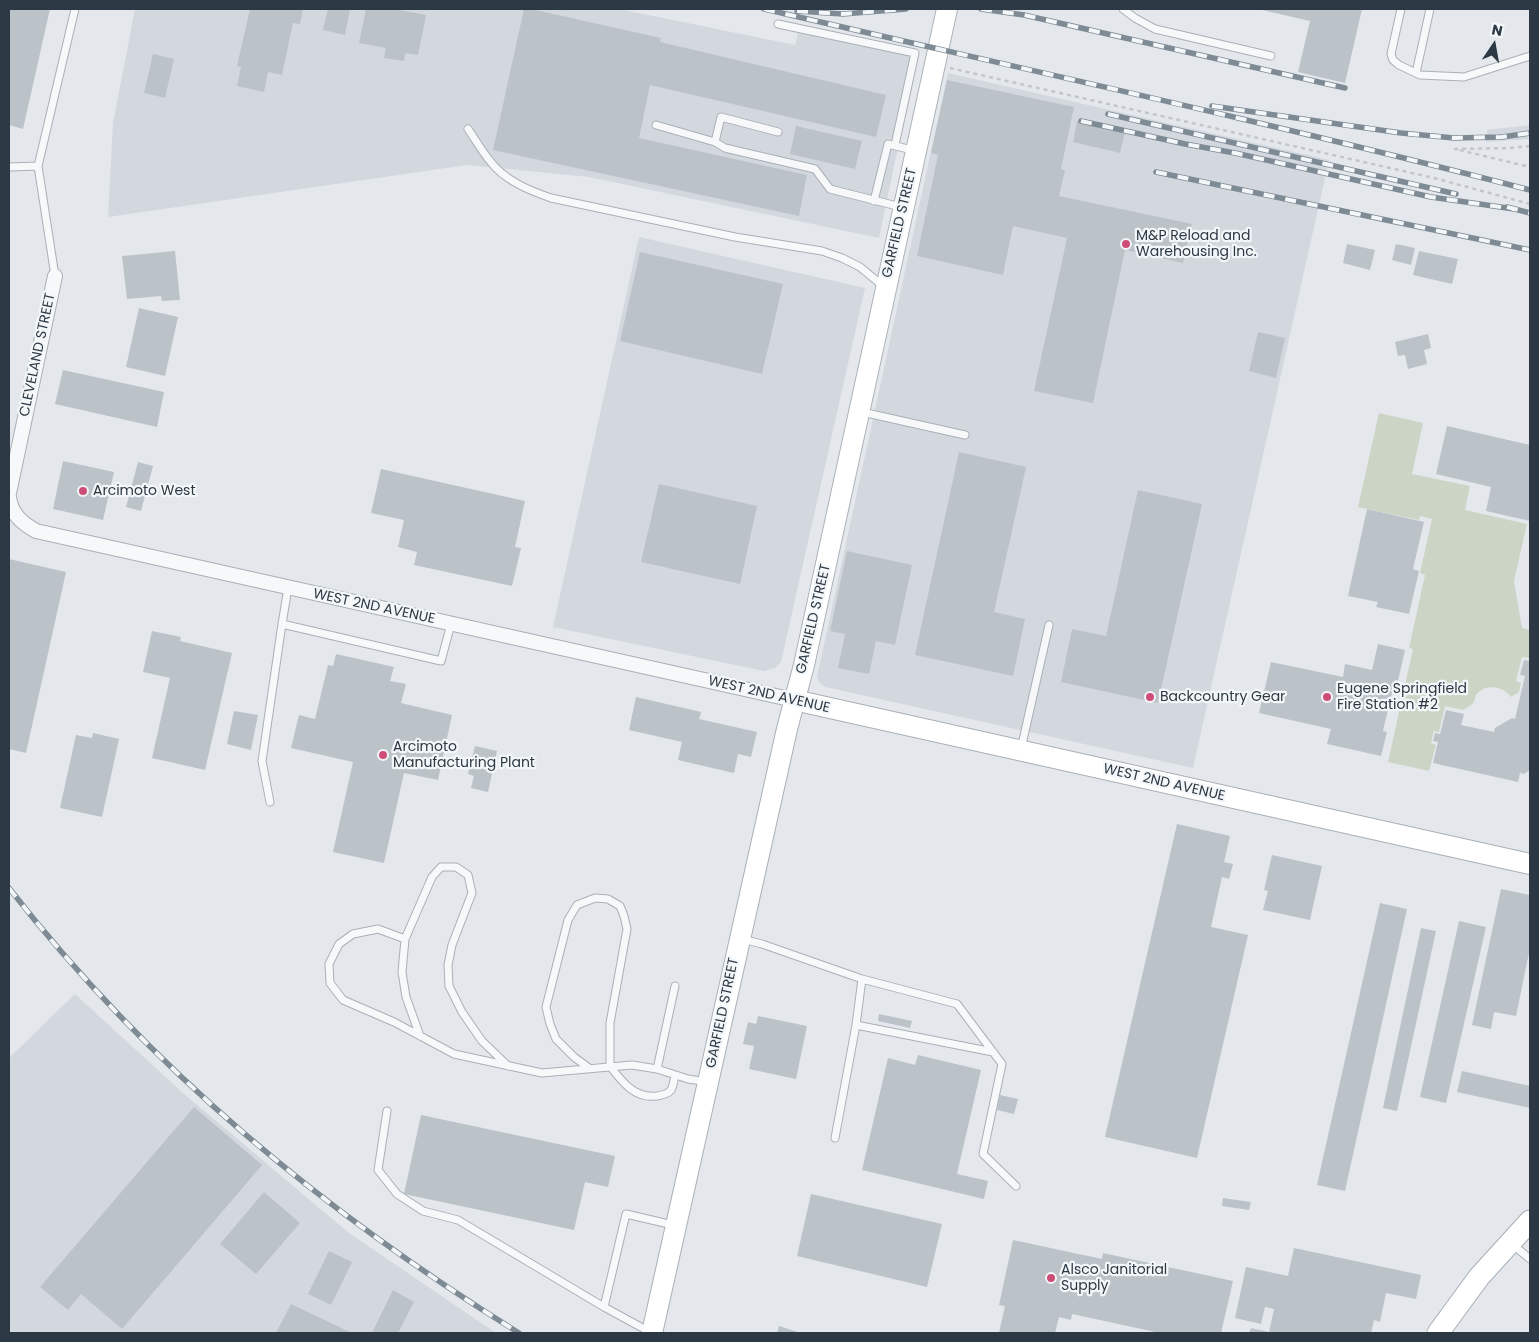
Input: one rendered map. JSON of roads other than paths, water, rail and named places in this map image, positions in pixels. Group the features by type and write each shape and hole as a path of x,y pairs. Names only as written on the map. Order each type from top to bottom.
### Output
{"main road":[{"path":"1438,1333 1478,1277 1530,1220"}],"street":[{"name":"GARFIELD STREET","path":"652,1333 786,729 806,656 947,9"},
{"name":"CLEVELAND STREET","path":"9,493 55,276"},
{"name":"WEST 2ND AVENUE","path":"9,497 14,514 23,524 36,531 1530,864"}],"lane":[{"path":"55,276 38,166 75,9"},
{"path":"1122,9 1155,30 1271,56"},
{"path":"1401,9 1391,54 1399,65 1416,73 1429,76 1464,77 1530,56"},
{"path":"1416,73 1430,9"},
{"path":"778,24 915,53 896,145"},
{"path":"715,142 721,118 778,132"},
{"path":"656,125 715,142 725,148 814,169 830,188 904,208"},
{"path":"468,129 495,167 512,181 534,192 551,198 735,237 822,251 860,267 885,288"},
{"path":"874,200 888,144 916,151"},
{"path":"9,167 38,166"},
{"path":"859,411 965,435"},
{"path":"270,802 262,761 288,588"},
{"path":"282,624 441,661 451,624"},
{"path":"1021,751 1049,625"},
{"path":"420,1036 406,997 402,972 405,939 432,877 441,867 456,866 468,875 472,893 452,945 448,965 449,986 462,1012 482,1041 509,1066"},
{"path":"589,1068 574,1057 556,1039 546,1007 568,920 577,905 595,898 608,899 620,906 626,929 610,1023 610,1066 625,1085 642,1096 652,1097 666,1094 671,1090 675,1075"},
{"path":"405,939 378,929 353,934 339,944 332,957 329,964 330,984 343,1000 394,1022 454,1054 542,1073 632,1065 657,1069 708,1082"},
{"path":"739,939 762,944 862,980 957,1004 1002,1064 983,1154 1016,1186"},
{"path":"834,1138 856,1025 862,980"},
{"path":"657,1069 675,986"},
{"path":"856,1025 993,1052"},
{"path":"387,1111 378,1170 397,1194 423,1211 458,1220 604,1307 652,1333"},
{"path":"604,1307 626,1214 676,1226"},
{"path":"1510,1242 1530,1259"}],"railway":[{"path":"764,9 1243,119 1530,190"},
{"path":"797,11 843,14 906,9"},
{"path":"981,9 1024,15 1345,88"},
{"path":"1212,106 1401,133 1454,138 1502,137 1530,133"},
{"path":"1108,114 1456,194"},
{"path":"1081,121 1431,197 1514,209"},
{"path":"1156,172 1530,250"},
{"path":"1507,207 1530,213"},
{"path":"9,888 64,954 121,1017 181,1077 244,1133 309,1187 377,1238 447,1287 519,1333"}],"place":[{"name":"M&P Reload and Warehousing Inc.","path":"1126,244"},
{"name":"Arcimoto West","path":"83,491"},
{"name":"Backcountry Gear","path":"1150,697"},
{"name":"Eugene Springfield Fire Station #2","path":"1327,697"},
{"name":"Arcimoto Manufacturing Plant","path":"383,755"},
{"name":"Alsco Janitorial Supply","path":"1051,1278"}]}
